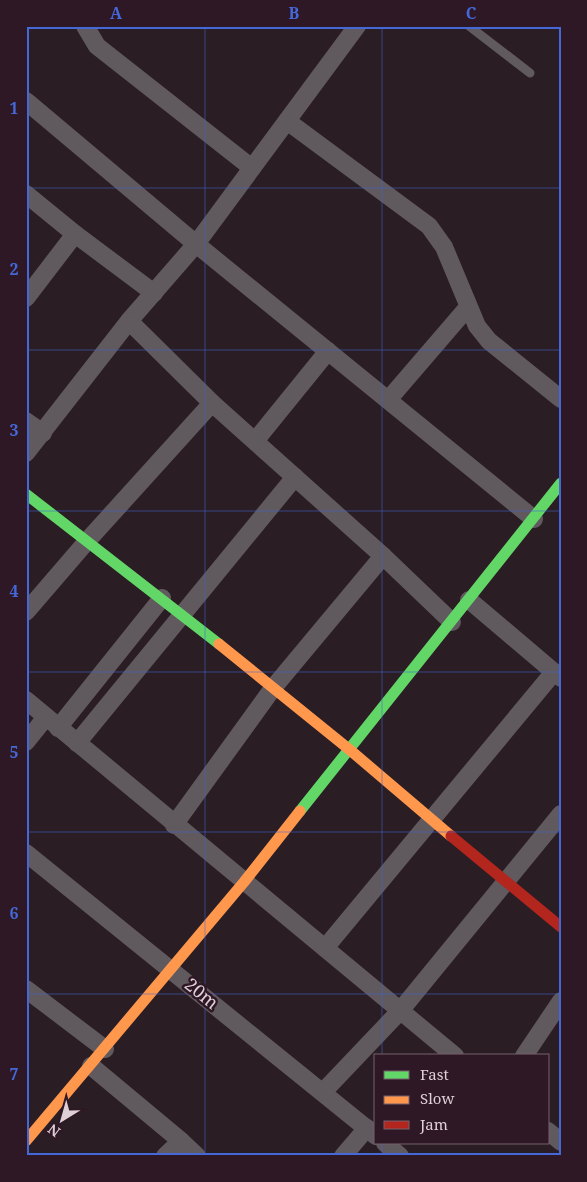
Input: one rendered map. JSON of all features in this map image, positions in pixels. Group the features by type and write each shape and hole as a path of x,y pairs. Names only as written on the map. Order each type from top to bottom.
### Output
{"street":[{"path":"84,26 97,46 252,168"},
{"path":"26,453 129,321 196,244 357,26"},
{"path":"26,101 196,244 534,519"},
{"path":"287,121 429,226 444,247 477,326 489,341 561,399"},
{"path":"26,194 75,234 154,293"},
{"path":"26,298 75,234"},
{"path":"388,400 468,307"},
{"path":"129,321 212,403 383,556 452,622"},
{"path":"255,441 328,351"},
{"path":"26,612 88,540 212,403"},
{"path":"26,421 43,433"},
{"path":"77,744 296,478"},
{"path":"26,1142 244,882 561,484"},
{"path":"26,494 162,598 350,750 561,927"},
{"path":"174,825 273,688 383,556"},
{"path":"26,742 52,722 162,598"},
{"path":"325,948 430,819 557,675 469,600"},
{"path":"26,700 174,825 453,1054"},
{"path":"324,1092 400,1011 561,814"},
{"name":"20m","path":"26,853 172,969 371,1132"},
{"path":"26,989 105,1049"},
{"path":"525,1054 561,1001"},
{"path":"91,1066 198,1156"},
{"path":"343,1156 371,1132"},
{"path":"550,1134 561,1142"},
{"path":"165,1156 181,1141"},
{"path":"386,1144 400,1156"}],"lane":[{"path":"469,26 530,73"}],"traffic: fast":[{"path":"300,811 561,483"},
{"path":"26,494 219,644"}],"traffic: slow":[{"path":"219,644 350,750 451,836"},
{"path":"26,1141 244,882 300,811"}],"traffic: jam":[{"path":"451,836 561,927"}]}
